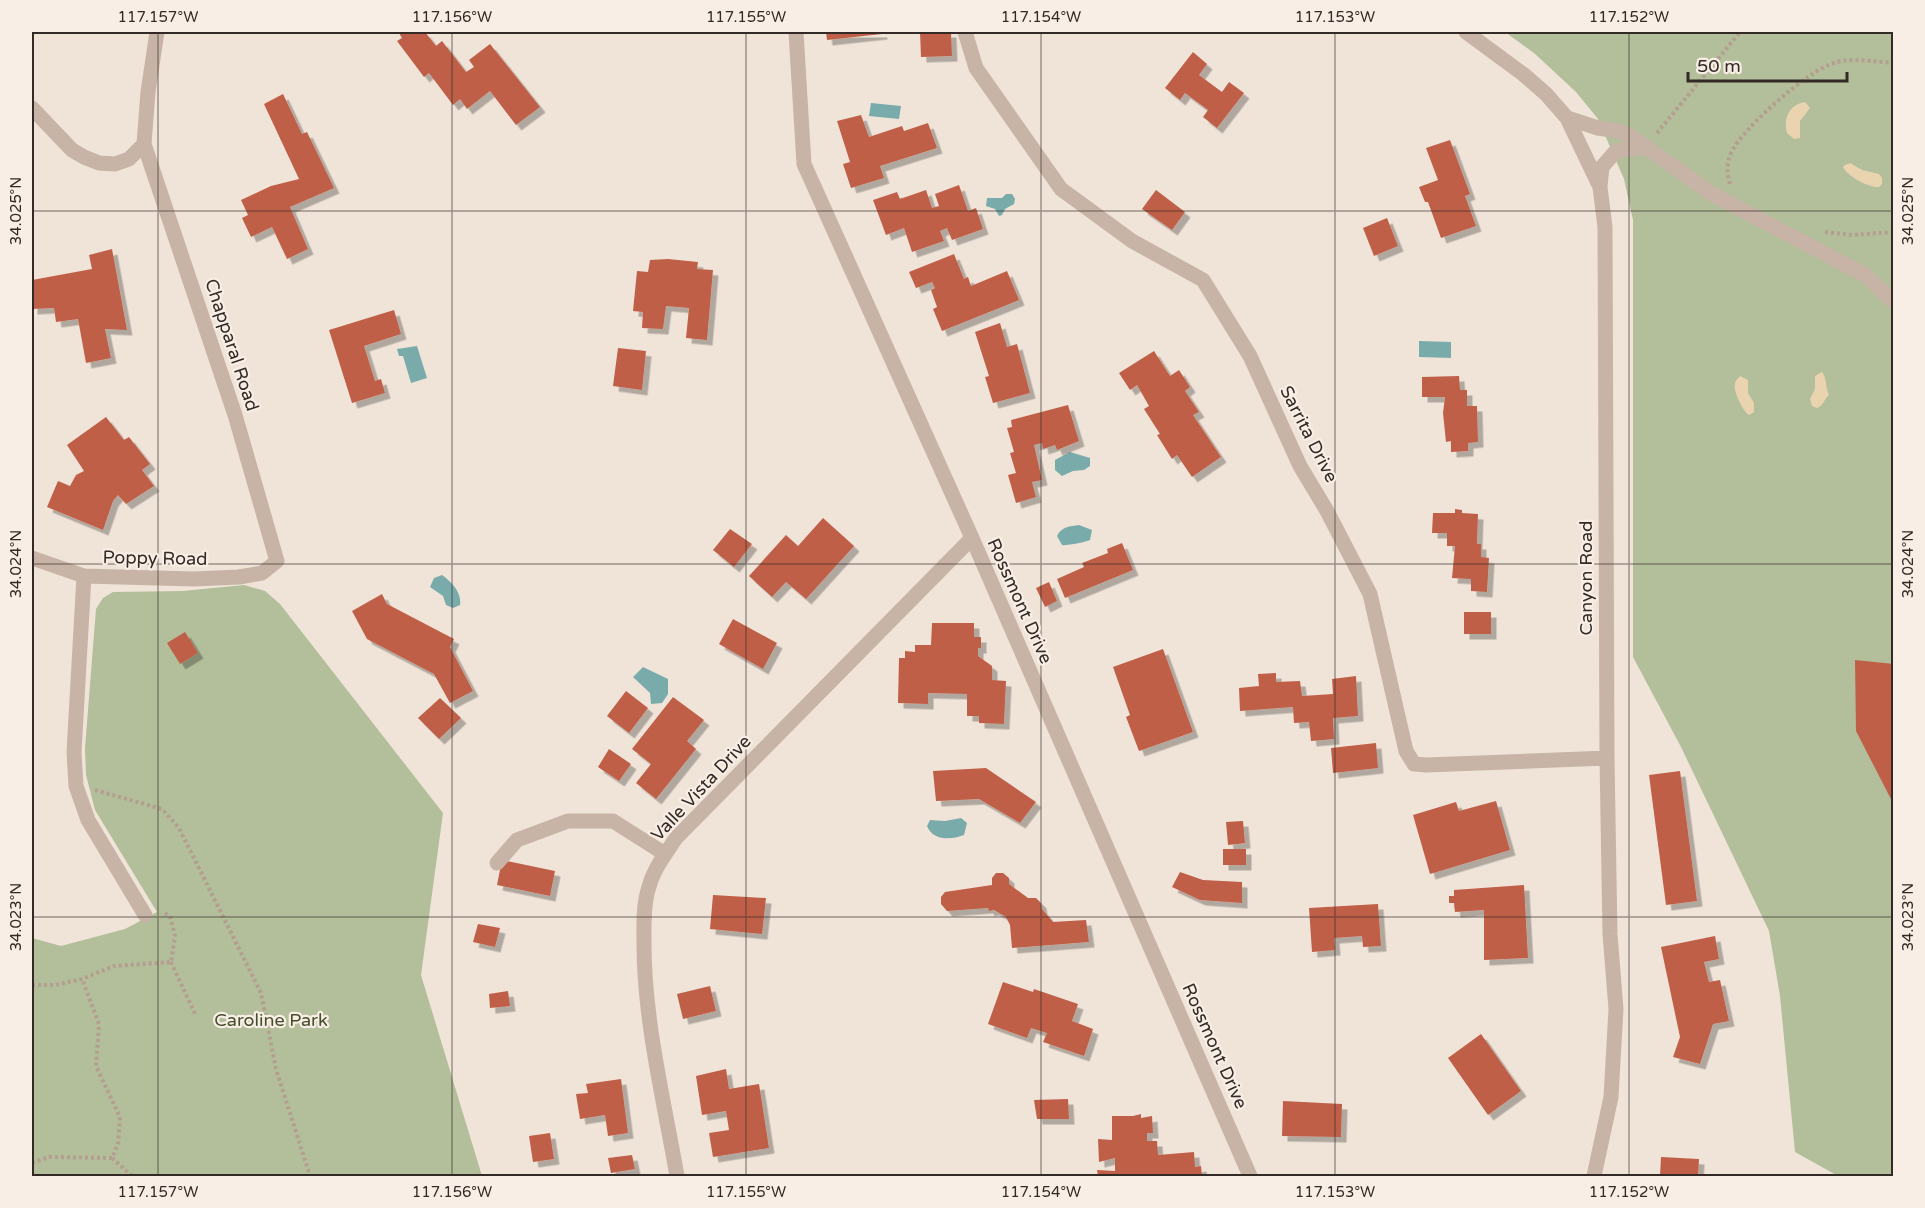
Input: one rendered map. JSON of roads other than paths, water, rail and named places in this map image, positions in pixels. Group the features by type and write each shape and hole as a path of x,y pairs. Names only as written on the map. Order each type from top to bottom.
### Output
{"street":[{"path":"32,108 72,150 99,163 115,164 129,159 144,144 148,92 157,32"},
{"name":"Rossmont Drive","path":"796,32 804,164 972,538 1250,1176"},
{"name":"Sarrita Drive","path":"965,32 976,68 1061,189 1132,241 1203,280 1250,356 1300,466 1327,511 1370,594 1406,751 1414,764 1607,758"},
{"name":"Canyon Road","path":"1466,32 1523,74 1546,94 1567,118 1600,187 1605,227 1607,758 1610,934 1616,1009 1611,1097 1594,1176"},
{"path":"1567,118 1598,128 1618,130 1629,135 1712,194 1865,275 1893,302"},
{"name":"Chapparal Road","path":"144,144 235,415 277,561"},
{"path":"1600,187 1602,167 1616,151 1645,147"},
{"name":"Valle Vista Drive","path":"677,1176 648,1005 644,965 644,914 655,869 676,838 972,538"},
{"name":"Poppy Road","path":"32,558 84,576 194,579 240,577 262,573 277,561"},
{"path":"84,576 74,752 76,786 88,820 145,915"},
{"path":"497,863 517,840 568,821 613,821 665,854"}],"water":[{"path":"871,103 901,106 899,119 869,116"},
{"path":"1006,194 1012,194 1015,199 1014,204 1005,209 1002,215 999,216 995,209 986,206 987,198 1002,198"},
{"path":"1419,341 1451,342 1451,358 1419,357"},
{"path":"417,346 427,378 411,383 403,356 399,356 397,349"},
{"path":"1070,452 1090,458 1090,466 1062,476 1055,470 1055,460"},
{"path":"1079,525 1092,530 1090,540 1062,545 1057,536 1059,533 1066,528"},
{"path":"442,575 456,588 460,605 453,608 446,605 443,596 430,587 434,578"},
{"path":"643,667 668,679 668,694 662,703 651,704 650,693 633,677"},
{"path":"961,818 967,823 964,835 959,837 938,837 927,826 930,820 945,821"}],"park label":[{"name":"Caroline Park","path":"271,1020"}]}
